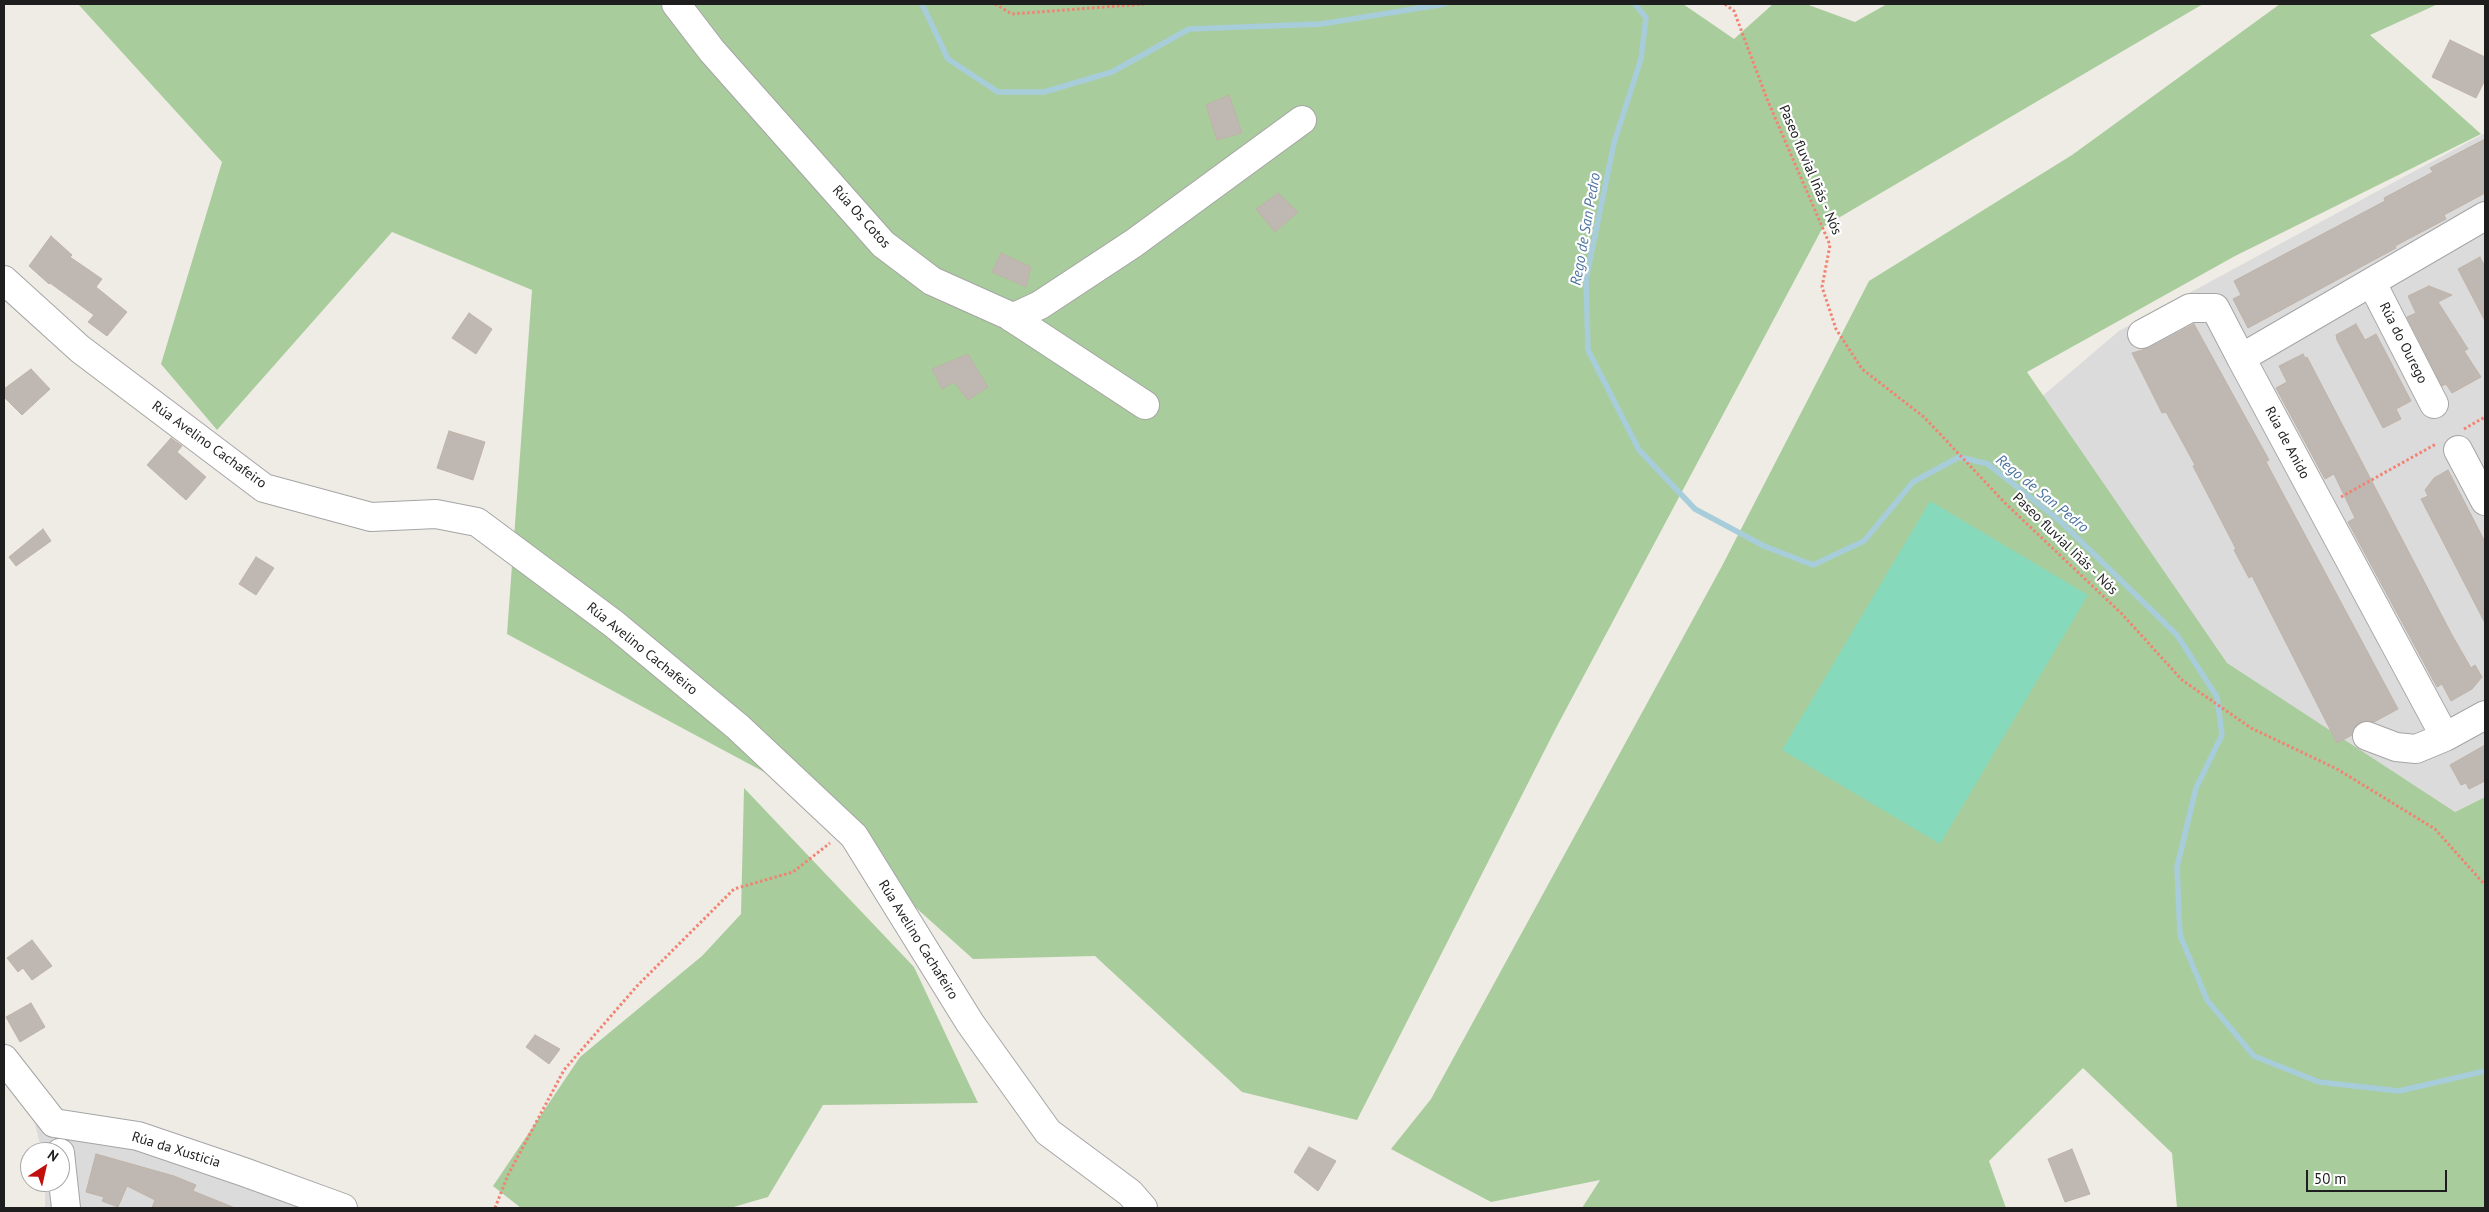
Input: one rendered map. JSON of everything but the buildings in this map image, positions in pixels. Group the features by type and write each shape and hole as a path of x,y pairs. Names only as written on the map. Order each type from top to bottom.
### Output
{"street":[{"name":"Rúa Os Cotos","path":"676,4 712,51 859,215 882,244 932,281 1012,318 1145,405"},
{"path":"1012,318 1040,305 1134,243 1302,120"},
{"path":"2241,358 2485,216"},
{"name":"Rúa Avelino Cachafeiro","path":"4,280 80,349 264,488 371,517 436,514 476,522 614,624 738,727 854,836 970,1023 1048,1132 1130,1193 1143,1208"},
{"name":"Rúa do Ourego","path":"2372,283 2434,404"},
{"name":"Rúa de Anido","path":"2142,334 2190,308 2214,308 2445,736"},
{"path":"2454,443 2485,501"},
{"path":"2367,736 2396,747 2416,749 2485,715"},
{"path":"4,1060 54,1123 58,1142"},
{"name":"Rúa da Xusticia","path":"54,1123 138,1136 343,1208"},
{"path":"64,1192 66,1208"}],"path":[{"path":"995,4 1012,14 1144,4"},
{"name":"Paseo fluvial Iñás - Nós","path":"1725,4 1734,10 1767,99 1830,246 1822,287 1836,328 1862,368 1924,417 1975,471 2122,614 2182,680 2251,728 2337,769 2434,830 2485,885"},
{"path":"2321,508 2454,443 2485,417"},
{"path":"495,1208 508,1175 564,1070 637,986 734,889 793,872 827,845 845,827"}],"shaded area":[{"path":"2485,133 2485,797 2443,818 2245,699 2033,404 2119,331"},
{"path":"35,1124 150,1152 302,1208 45,1208 45,1192 70,1192 70,1142 40,1142"}],"green space":[{"path":"78,4 1683,4 1734,39 1773,4 1806,4 1855,22 1887,4 2203,4 1823,227 1556,728 1357,1120 1242,1092 1095,956 973,959 766,773 507,634 532,290 392,232 217,430 161,364 222,162"},
{"path":"2280,4 2438,4 2370,35 2481,134 2235,256 2027,372 2227,663 2455,812 2485,797 2485,1208 2177,1208 2172,1153 2083,1068 1989,1161 2006,1208 1582,1208 1600,1180 1491,1202 1391,1149 1431,1099 1722,566 1869,281 2072,155"},
{"path":"1930,501 2088,595 1940,844 1782,750"},
{"path":"744,788 914,967 978,1103 823,1105 768,1197 730,1208 521,1208 493,1186 580,1057 702,956 741,914"}],"waterway":[{"name":"Rego de San Pedro","path":"922,4 948,59 998,92 1044,92 1112,72 1189,29 1321,24 1445,4"},
{"name":"Rego de San Pedro","path":"1635,4 1646,18 1641,59 1614,143 1586,279 1588,350 1639,450 1695,509 1764,546 1813,565 1864,541 1913,482 1959,457 1988,464 2060,521 2177,635 2217,697 2222,735 2196,788 2177,867 2180,935 2207,1000 2254,1056 2319,1082 2399,1091 2485,1071"}]}
